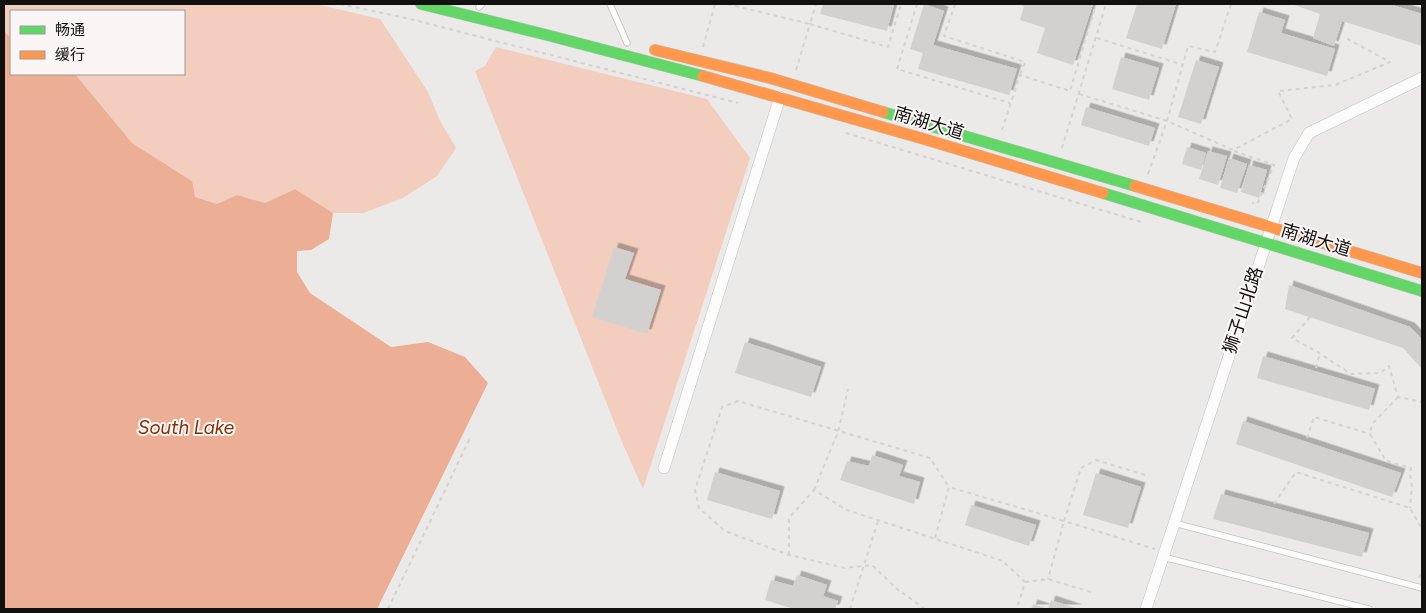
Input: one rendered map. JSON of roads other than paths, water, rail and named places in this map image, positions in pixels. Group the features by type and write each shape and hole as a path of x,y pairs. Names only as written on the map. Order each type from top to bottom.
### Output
{"main road":[{"name":"南湖大道","path":"421,4 535,31 780,97 1422,291"},
{"path":"466,4 480,5 572,30"},
{"name":"南湖大道","path":"609,39 792,85 1271,226 1422,273"}],"street":[{"name":"狮子山北路","path":"1146,609 1294,158 1309,133 1422,78"},
{"path":"664,468 780,97"}],"lane":[{"path":"610,4 636,46"},
{"path":"1174,523 1422,588"},
{"path":"1164,554 1369,609"}],"water":[{"name":"South Lake","path":"4,31 10,37 10,75 76,75 132,143 192,181 195,197 217,204 237,195 265,203 295,189 333,213 329,239 311,250 297,251 297,272 310,293 391,347 428,342 465,357 488,383 377,609 4,609"}]}
